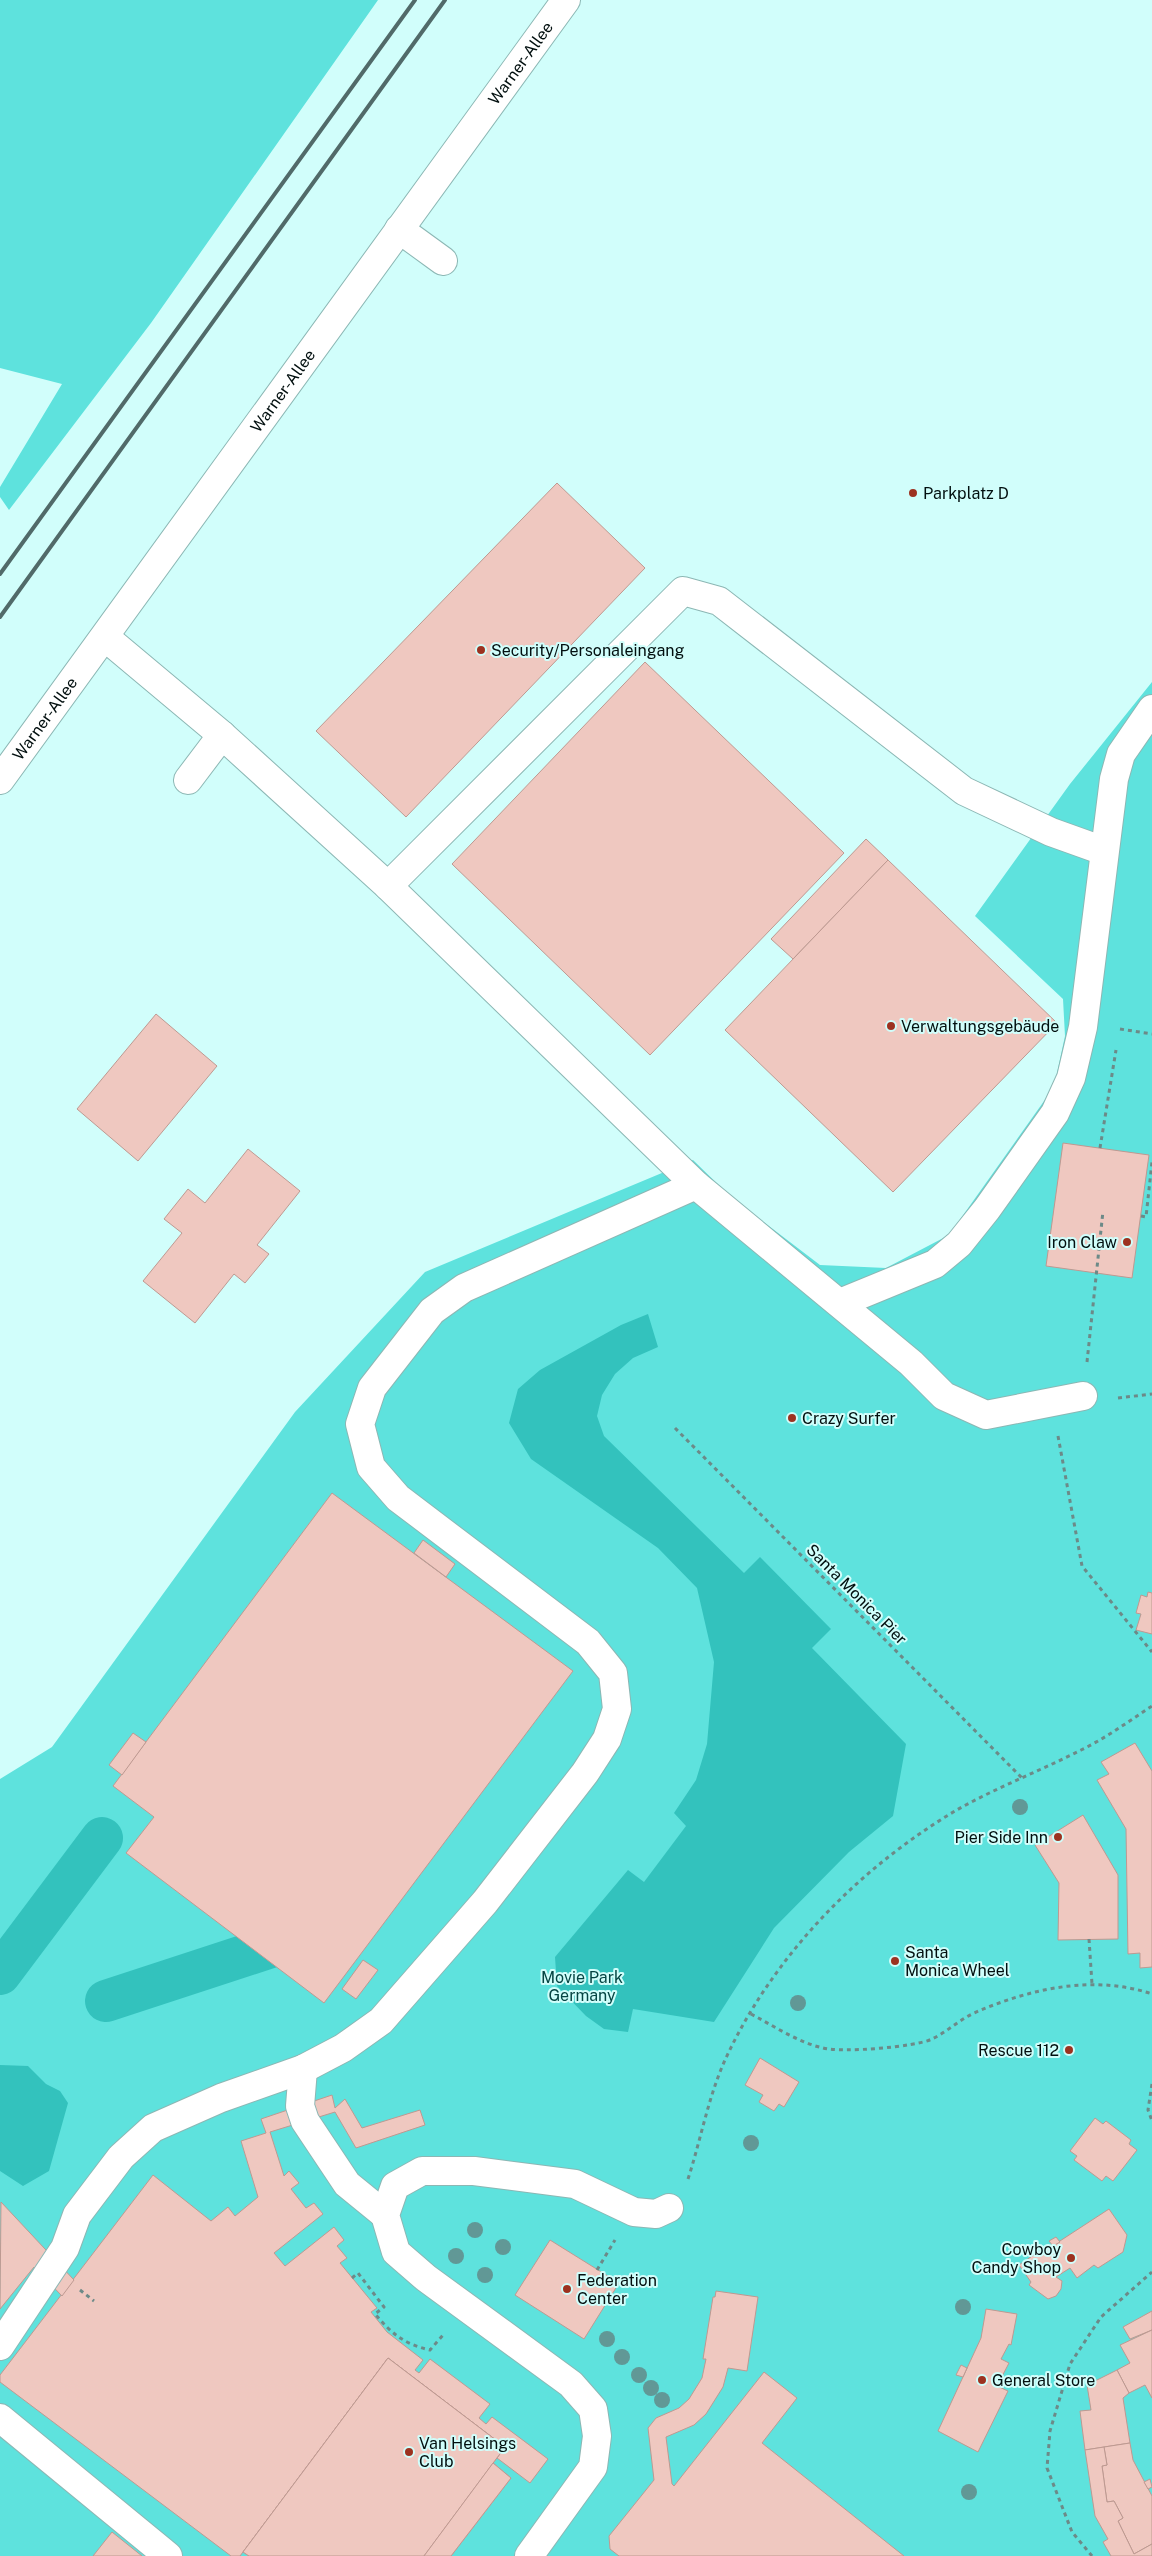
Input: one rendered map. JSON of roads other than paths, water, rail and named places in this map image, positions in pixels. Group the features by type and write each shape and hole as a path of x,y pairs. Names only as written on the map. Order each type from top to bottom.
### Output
{"street":[{"name":"Warner-Allee","path":"0,780 566,0"},
{"path":"398,229 444,261"},
{"path":"388,886 683,591 719,601 964,791 1051,832 1104,851"},
{"path":"105,637 222,735 388,886 696,1185 911,1363 944,1396 986,1415 1083,1396"},
{"path":"840,1303 884,1287 935,1264 959,1244 987,1209 1055,1113 1071,1078 1084,1027 1114,779 1121,754 1152,709"},
{"path":"188,780 222,735"},
{"path":"0,2346 65,2248 77,2215 120,2157 153,2128 221,2098 303,2069 343,2048 381,2021 485,1902 607,1740 617,1709 613,1673 588,1642 398,1498 371,1467 360,1424 372,1388 432,1311 464,1288 696,1185"},
{"path":"303,2069 300,2106 305,2121 347,2184 385,2215 396,2252 426,2278 571,2384 593,2409 597,2436 593,2467 535,2548"},
{"path":"385,2215 395,2186 422,2171 474,2171 575,2184 634,2212 656,2214 669,2208"},
{"path":"0,2418 168,2556"}],"waterway":[{"path":"0,1974 102,1838"},
{"path":"106,2001 274,1946"}],"railway":[{"path":"0,574 415,0"},
{"path":"0,617 445,0"}],"place":[{"name":"Parkplatz D","path":"913,493"},
{"name":"Security/Personaleingang","path":"481,650"},
{"name":"Verwaltungsgebäude","path":"891,1026"},
{"name":"Iron Claw","path":"1127,1242"},
{"name":"Crazy Surfer","path":"792,1418"},
{"name":"Pier Side Inn","path":"1058,1837"},
{"name":"Santa Monica Wheel","path":"895,1961"},
{"name":"Rescue 112","path":"1069,2050"},
{"name":"Cowboy Candy Shop","path":"1071,2258"},
{"name":"Federation Center","path":"567,2289"},
{"name":"General Store","path":"982,2380"},
{"name":"Van Helsings Club","path":"409,2452"}],"park label":[{"name":"Movie Park Germany","path":"582,1986"}]}
